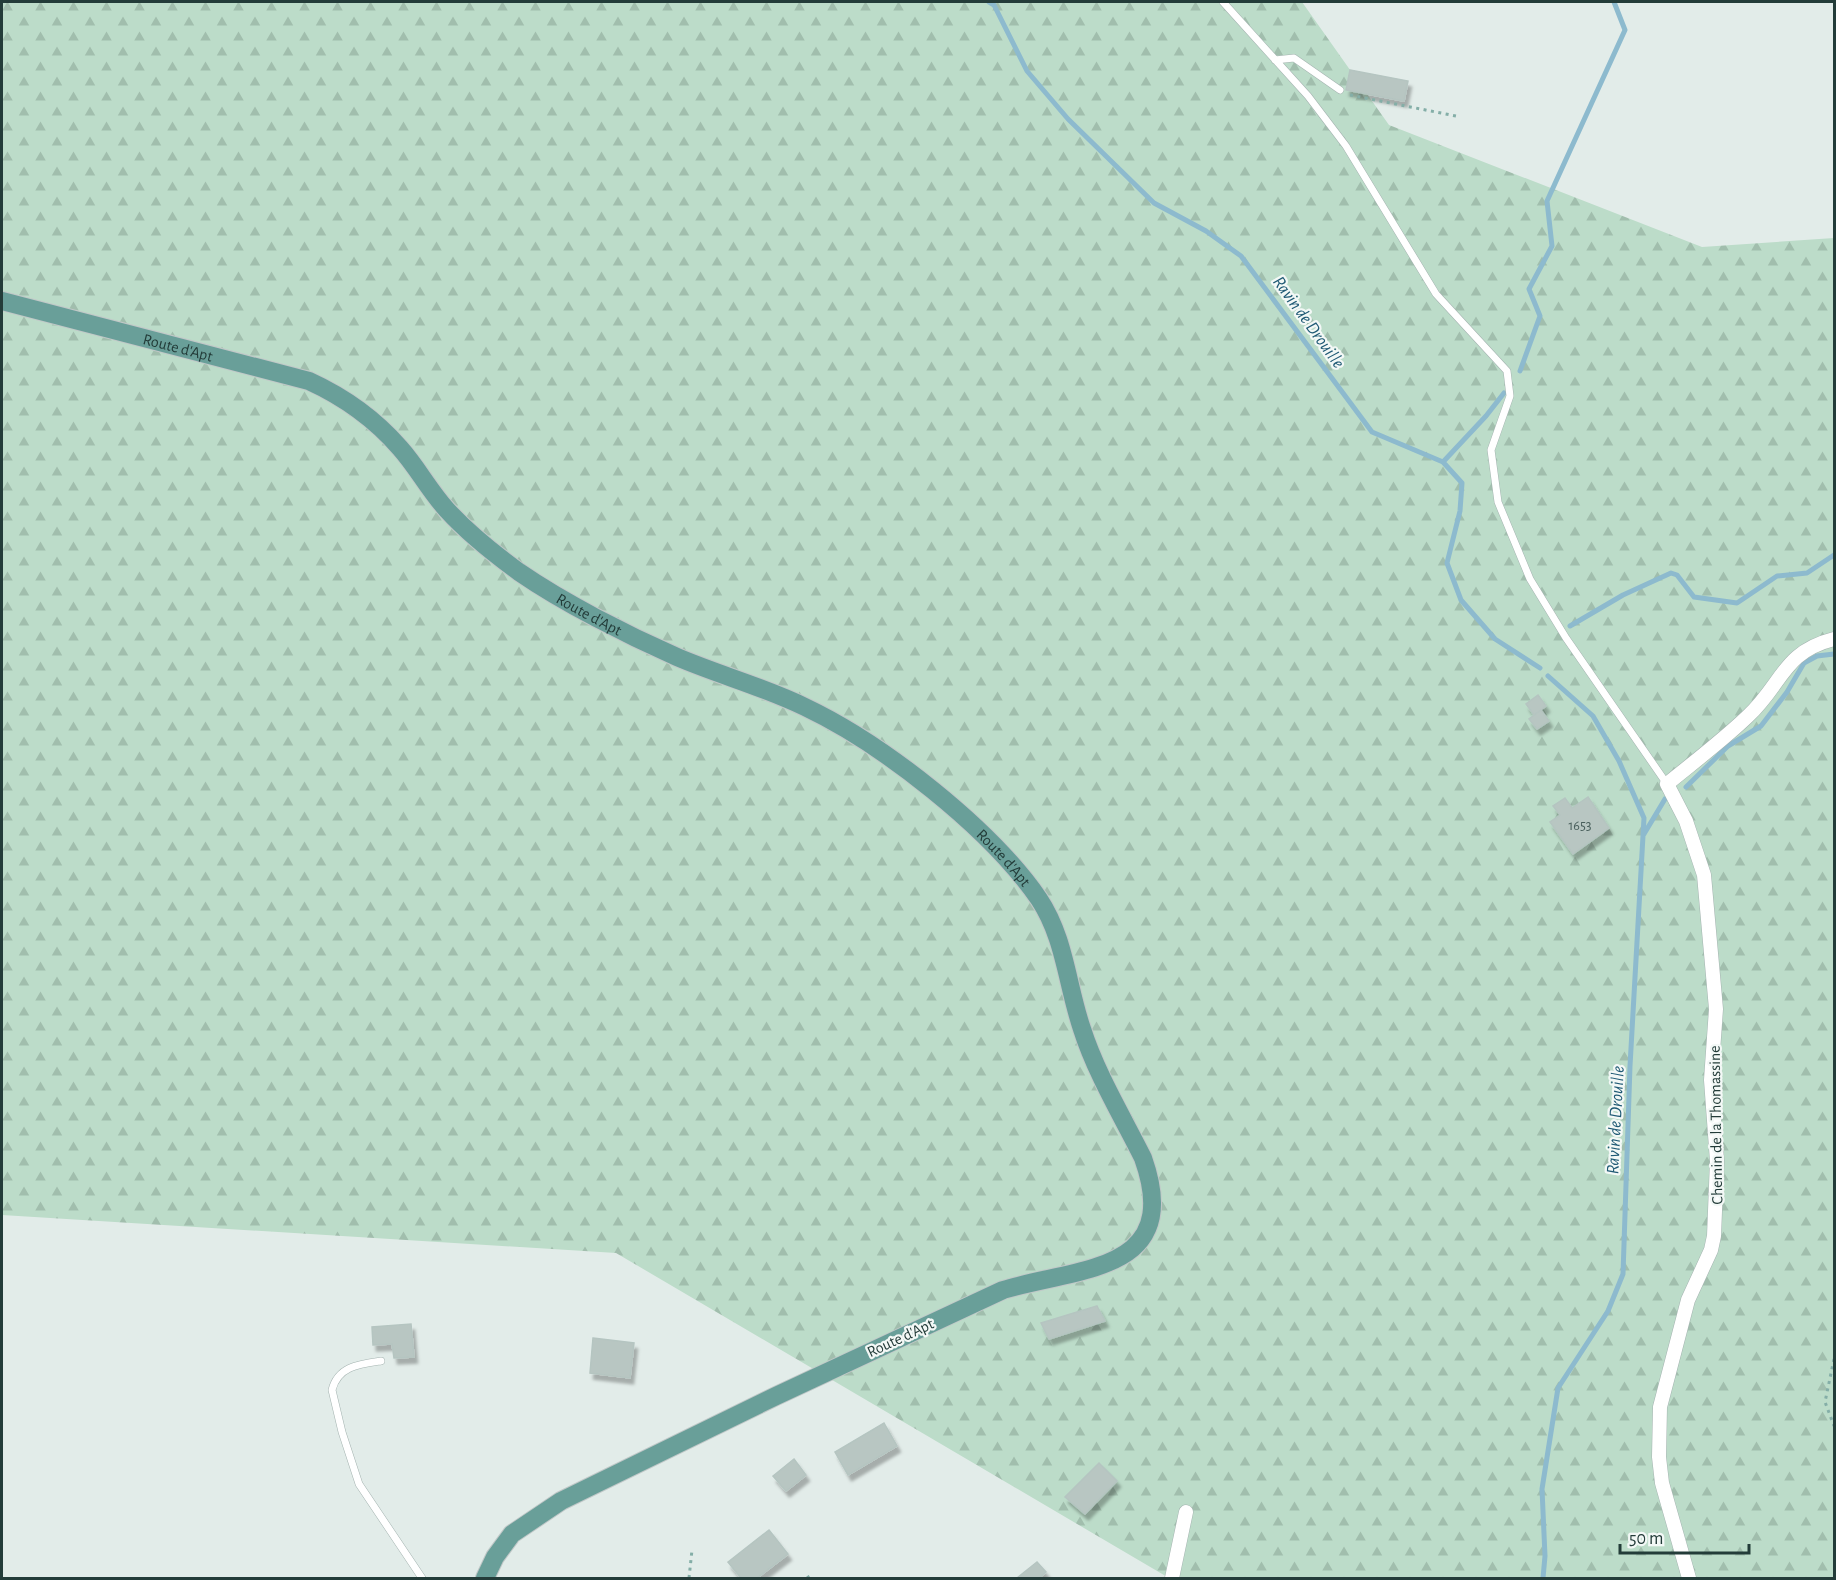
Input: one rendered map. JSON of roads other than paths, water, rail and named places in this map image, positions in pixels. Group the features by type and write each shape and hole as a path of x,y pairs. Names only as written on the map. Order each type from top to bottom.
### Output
{"main road":[{"name":"Route d'Apt","path":"2,301 309,381 340,395 370,417 399,447 445,508 470,534 522,573 579,608 676,657 804,706 844,728 910,772 986,840 1023,880 1048,914 1065,958 1082,1030 1143,1158 1150,1178 1154,1210 1148,1229 1141,1240 1122,1257 1078,1272 1003,1290 867,1352 561,1501 512,1534 495,1557 484,1578"}],"street":[{"path":"1667,784 1757,707 1799,654 1808,647 1834,639"},
{"name":"Chemin de la Thomassine","path":"1667,784 1686,821 1704,875 1716,1009 1711,1080 1717,1161 1714,1236 1711,1250 1688,1300 1660,1407 1659,1457 1662,1483 1689,1578"},
{"path":"1172,1578 1186,1512"}],"lane":[{"path":"1223,2 1308,96 1346,146 1436,294 1507,371 1510,396 1491,450 1498,502 1530,579 1566,638 1667,784"},
{"path":"1275,60 1294,58 1340,90"},
{"path":"381,1361 352,1366 342,1371 332,1390 342,1432 359,1484 422,1578"}],"waterway":[{"name":"Ravin de Drouille","path":"989,2 994,5 1027,71 1068,119 1154,203 1206,231 1241,256 1372,432 1443,462 1462,483 1460,511 1447,563 1461,600 1495,639 1540,668"},
{"path":"1520,371 1540,316 1529,289 1552,246 1547,201 1625,30 1614,2"},
{"path":"1443,462 1504,393"},
{"path":"1570,626 1623,595 1671,573 1677,575 1694,597 1737,603 1777,576 1807,573 1834,555"},
{"path":"1686,787 1728,746 1761,726 1787,692 1804,663 1817,656 1834,654"},
{"name":"Ravin de Drouille","path":"1543,1578 1545,1556 1542,1489 1558,1388 1608,1311 1623,1274 1630,1066 1644,818 1619,761 1593,716 1548,676"},
{"path":"1644,834 1665,799"}]}
